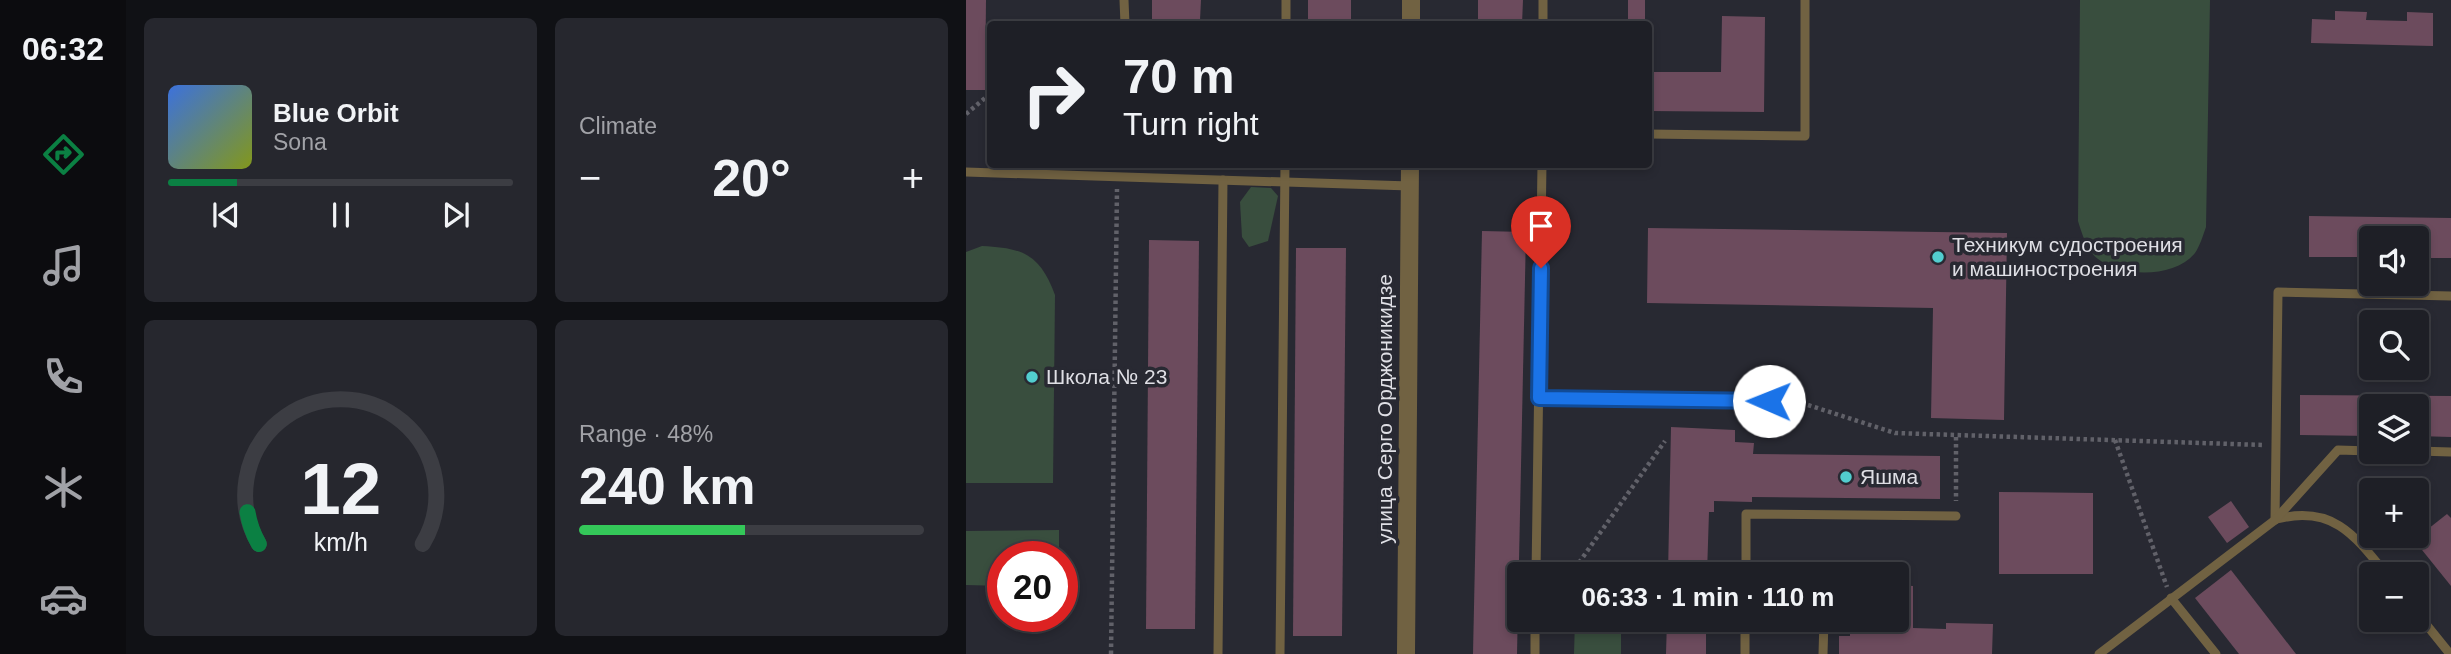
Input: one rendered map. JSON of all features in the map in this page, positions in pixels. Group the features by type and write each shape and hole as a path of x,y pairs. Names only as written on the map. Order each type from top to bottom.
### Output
{"street":[{"path":"1411,0 1411,21"},
{"name":"улица Серго Орджоникидзе","path":"1406,654 1410,168"}],"lane":[{"path":"1124,0 1125,21"},
{"path":"1286,0 1286,21"},
{"path":"1543,0 1543,21"},
{"path":"1652,134 1805,136 1805,0"},
{"path":"1280,654 1285,168"},
{"path":"1536,562 1542,168"},
{"path":"966,172 1409,186"},
{"path":"1218,654 1223,180"},
{"path":"2275,520 2277,292 2451,296"},
{"path":"1539,398 1795,401"},
{"path":"2099,654 2275,520 2338,450 2359,451"},
{"path":"2429,452 2451,452"},
{"path":"2275,520 2300,513 2329,519 2356,536 2377,562"},
{"path":"1746,562 1746,514 1956,516"},
{"path":"2171,598 2216,654"},
{"path":"2429,628 2450,654"},
{"path":"1535,632 1535,654"},
{"path":"1745,632 1745,654"},
{"path":"1823,654 1824,632"}],"path":[{"path":"966,114 987,96"},
{"path":"1111,654 1118,177"},
{"path":"1795,401 1895,433 1956,438 2274,445"},
{"path":"1956,438 1956,516"},
{"path":"2115,440 2171,598"},
{"path":"1579,562 1665,441"}],"green space":[{"path":"2080,0 2210,0 2206,227 2195,253 2175,267 2148,272 2120,270 2098,259 2091,252 2081,231 2078,221"},
{"path":"1251,187 1271,188 1278,196 1268,241 1249,247 1242,237 1240,202"},
{"path":"982,246 1009,249 1029,256 1043,271 1055,295 1053,483 966,483 966,252"},
{"path":"1059,530 1059,541 987,541 987,586 966,585 966,531"},
{"path":"1575,632 1621,632 1621,654 1574,654"}],"building":[{"path":"966,0 986,0 985,90 966,90"},
{"path":"1152,0 1201,0 1200,20 1152,19"},
{"path":"1308,0 1351,0 1351,21 1308,21"},
{"path":"1478,0 1523,0 1522,21 1478,21"},
{"path":"1628,0 1645,0 1645,21 1628,21"},
{"path":"2335,11 2367,12 2366,20 2407,21 2407,12 2433,13 2433,46 2311,43 2312,19 2335,20"},
{"path":"1722,16 1765,17 1764,112 1652,111 1652,72 1721,72"},
{"path":"2309,216 2451,218 2451,258 2429,258 2429,226 2359,226 2359,257 2309,257"},
{"path":"1648,228 2007,233 2004,420 1931,418 1933,308 1647,303"},
{"path":"1482,231 1526,232 1519,562 1507,562 1507,632 1517,632 1517,654 1473,654"},
{"path":"1149,240 1199,241 1195,629 1146,629"},
{"path":"1296,248 1346,248 1342,636 1293,636"},
{"path":"2300,395 2359,395 2359,436 2300,435"},
{"path":"2429,396 2451,396 2451,437 2429,436"},
{"path":"1671,427 1735,430 1735,442 1754,443 1753,454 1940,456 1940,499 1752,497 1752,502 1714,501 1714,512 1709,512 1707,562 1668,562"},
{"path":"1999,492 2093,493 2093,574 1999,574"},
{"path":"2231,501 2249,527 2227,543 2208,517"},
{"path":"2447,514 2451,518 2451,586 2420,548 2429,548 2429,528"},
{"path":"2231,570 2296,654 2239,654 2195,598"},
{"path":"1909,586 1913,586 1913,628 1946,629 1946,623 1993,624 1992,654 1839,654 1839,636 1850,636 1850,632 1909,632"},
{"path":"1667,632 1706,632 1706,654 1666,654"}],"place":[{"name":"Техникум судостроения и машиностроения","path":"1938,257"},
{"name":"Школа № 23","path":"1032,377"},
{"name":"Яшма","path":"1846,477"}],"route":[{"path":"1541,268 1539,398 1769,401"}]}
